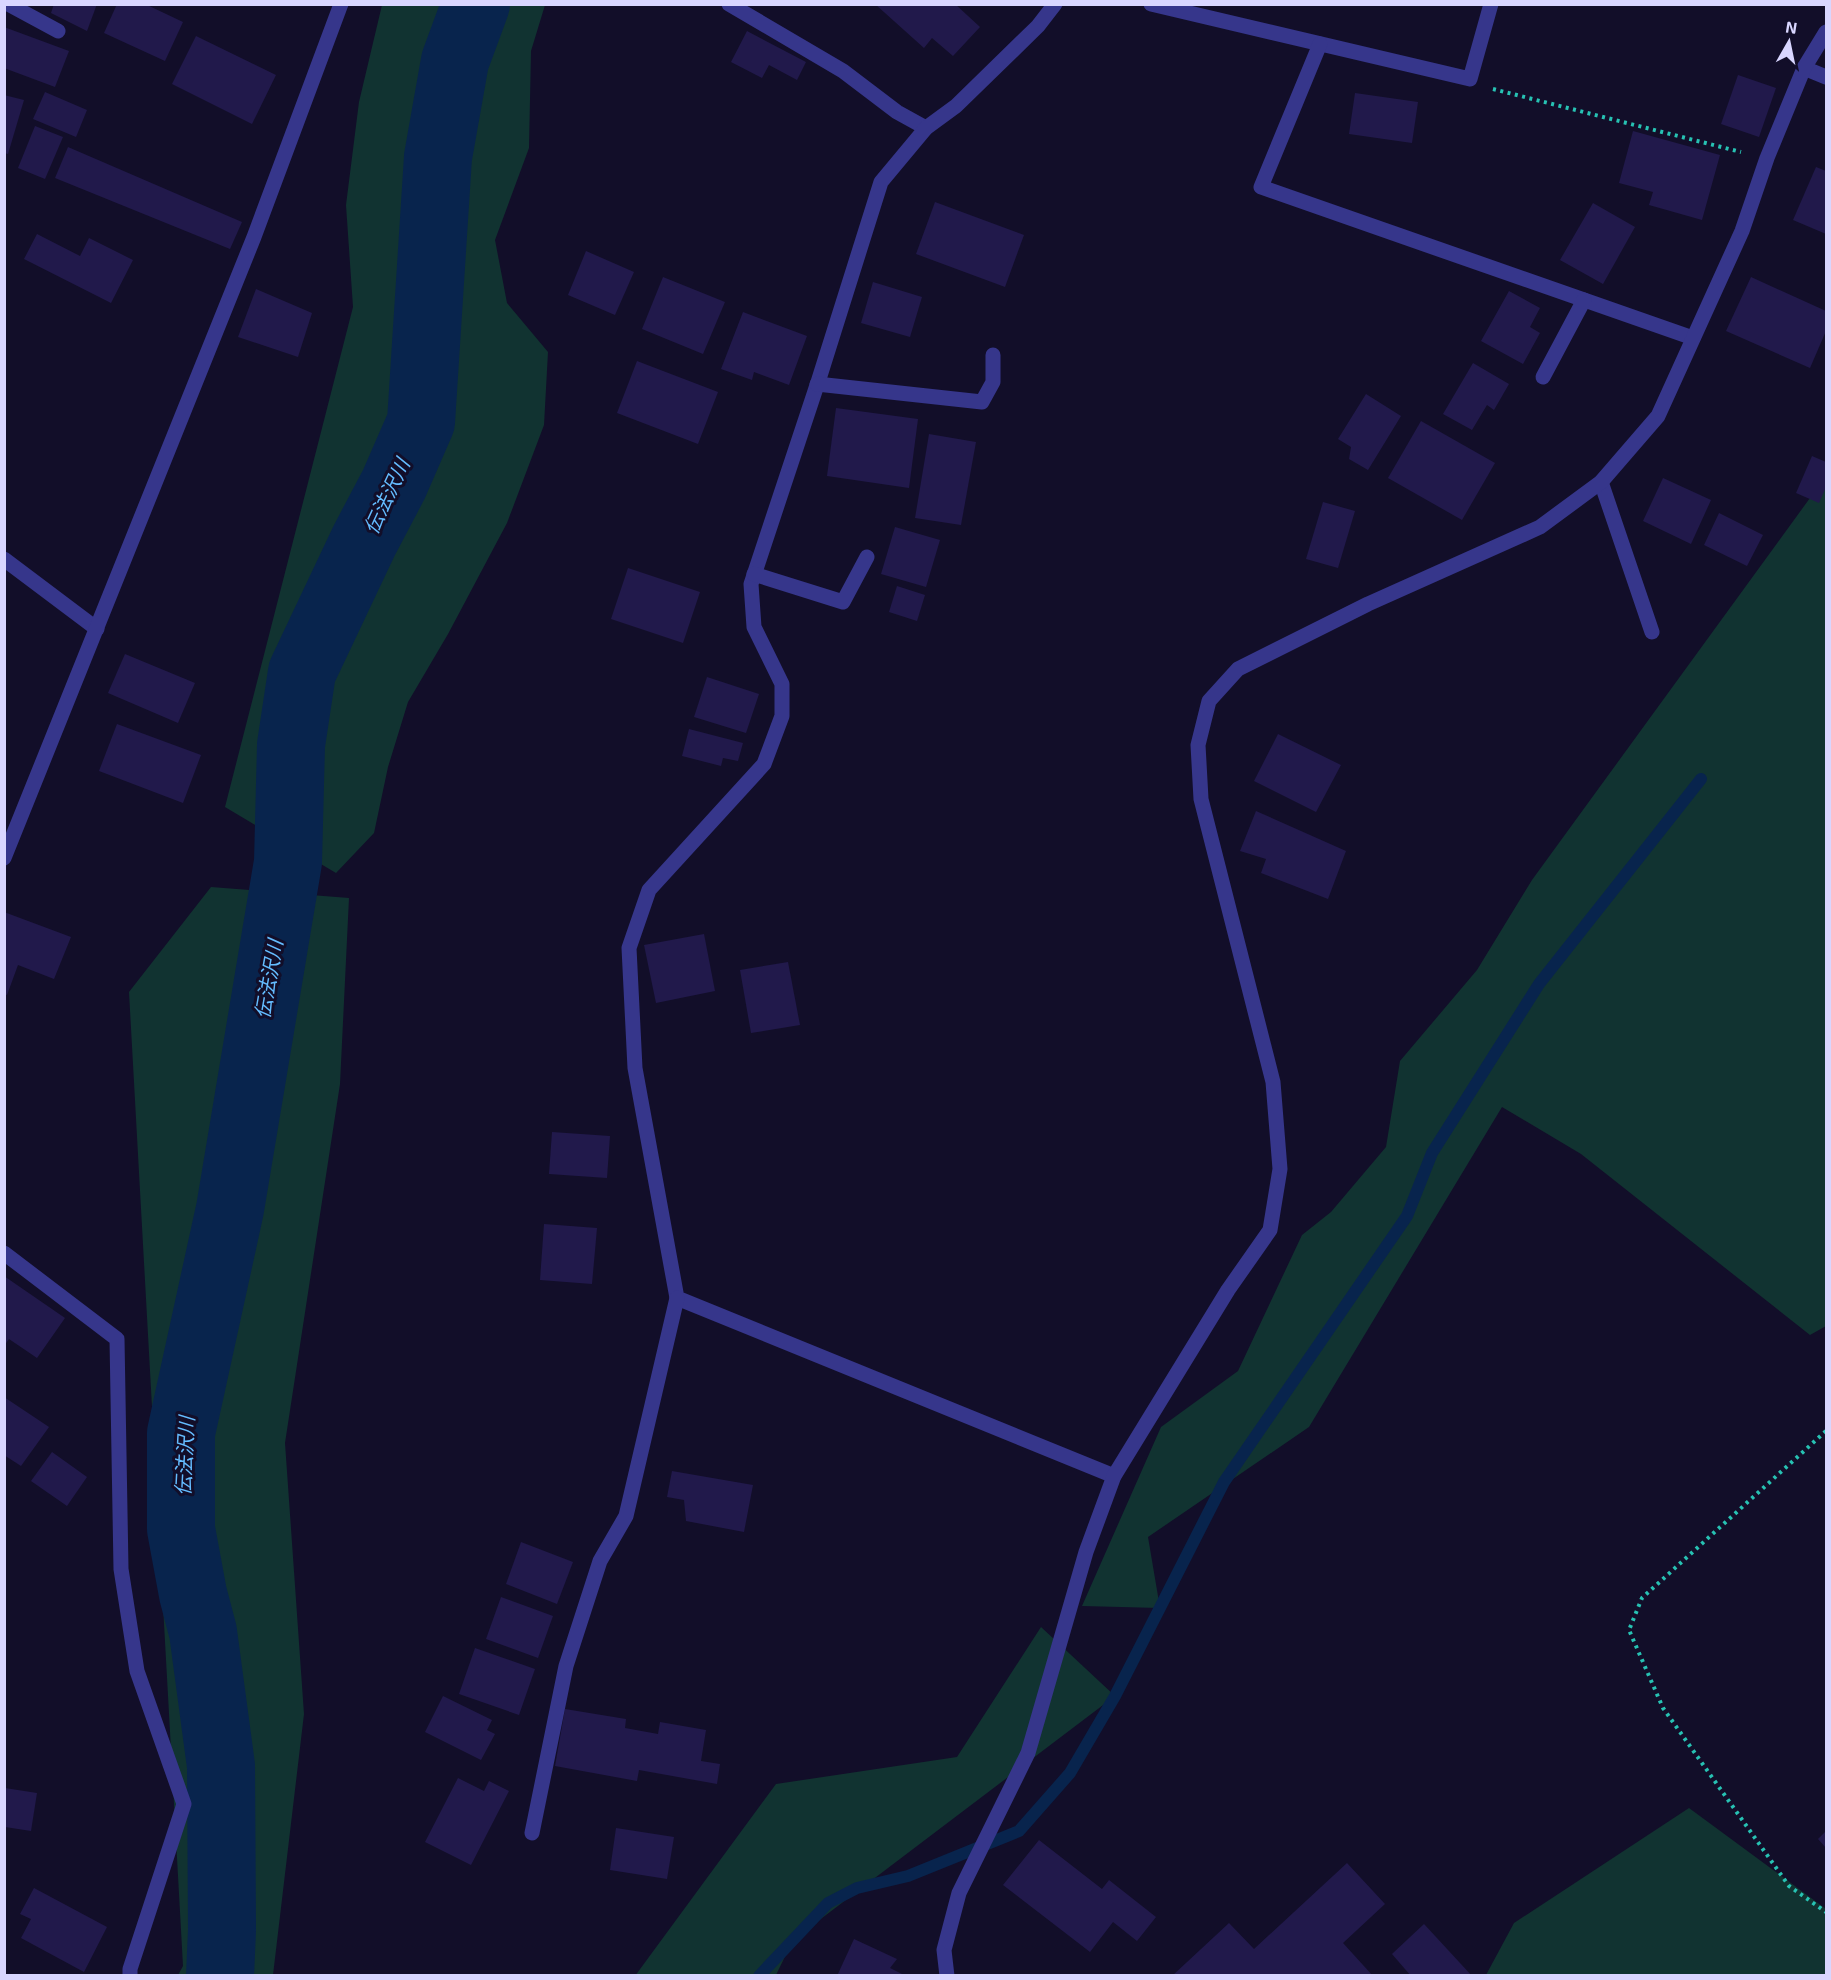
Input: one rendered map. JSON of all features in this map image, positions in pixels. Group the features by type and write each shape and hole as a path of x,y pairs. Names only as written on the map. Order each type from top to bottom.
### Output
{"street":[{"path":"8,4 58,31"},
{"path":"729,4 843,71 897,112 926,128"},
{"path":"532,1833 566,1665 600,1561 626,1516 677,1298 635,1068 629,948 650,890 764,764 782,716 782,684 754,627 751,584 881,182 926,128 956,106 1038,26 1055,4"},
{"path":"1151,4 1470,80 1491,4"},
{"path":"4,858 254,237 340,5"},
{"path":"947,1976 944,1950 959,1893 1028,1753 1086,1552 1114,1476 1228,1290 1270,1230 1280,1169 1273,1082 1202,799 1198,745 1209,701 1238,669 1368,604 1540,527 1601,482 1658,416 1742,231 1767,158 1804,68 1827,32"},
{"path":"1320,44 1261,187 1693,338"},
{"path":"1804,68 1827,77"},
{"path":"1543,377 1584,300"},
{"path":"817,384 982,402 993,382 993,355"},
{"path":"1601,482 1652,632"},
{"path":"754,574 843,602 867,557"},
{"path":"4,559 97,629"},
{"path":"4,1253 117,1339 122,1569 137,1671 184,1804 130,1969 130,1976"},
{"path":"677,1298 1114,1476"}],"path":[{"path":"1470,80 1500,93 1767,158"},
{"path":"1827,1431 1642,1598 1629,1630 1663,1708 1789,1886 1827,1912"}],"green space":[{"path":"382,5 545,5 531,51 529,148 495,240 507,303 548,352 544,425 507,523 448,634 408,702 388,767 374,833 336,873 225,807 353,307 346,205 359,102"},
{"path":"1826,476 1826,1326 1810,1335 1581,1154 1502,1107 1309,1427 1148,1537 1160,1608 1082,1606 1161,1427 1238,1371 1302,1235 1331,1212 1386,1147 1400,1061 1477,970 1532,880"},
{"path":"211,887 349,898 340,1084 285,1443 304,1714 273,1975 178,1975 183,1966 129,992"},
{"path":"1041,1627 1115,1696 793,1940 776,1975 635,1976 776,1784 957,1757"},
{"path":"1689,1808 1826,1909 1826,1975 1486,1975 1514,1923"}],"building":[{"path":"54,4 97,4 87,31 51,13"},
{"path":"117,4 145,4 183,22 165,61 104,33"},
{"path":"875,4 955,4 980,27 953,56 932,38 924,48"},
{"path":"4,27 69,51 55,87 4,68"},
{"path":"747,31 806,62 797,80 769,65 762,78 731,62"},
{"path":"196,36 276,75 252,124 172,84"},
{"path":"1738,75 1776,88 1759,137 1721,124"},
{"path":"45,92 87,110 76,137 33,119"},
{"path":"1355,93 1418,102 1412,143 1349,134"},
{"path":"4,95 24,100 8,154 4,153"},
{"path":"35,126 63,137 45,179 18,168"},
{"path":"1633,131 1720,155 1702,220 1649,205 1653,192 1619,183"},
{"path":"68,147 242,222 230,249 55,178"},
{"path":"1816,167 1826,171 1826,234 1793,220"},
{"path":"935,202 1024,235 1005,287 916,254"},
{"path":"1593,203 1635,227 1603,284 1560,260"},
{"path":"37,234 80,256 89,238 133,260 111,303 24,259"},
{"path":"586,251 634,272 615,315 568,295"},
{"path":"663,277 725,302 703,354 642,329"},
{"path":"1751,277 1826,311 1826,331 1810,368 1726,331"},
{"path":"873,282 922,297 910,337 861,323"},
{"path":"256,289 312,313 298,357 238,337"},
{"path":"1509,291 1540,308 1530,327 1540,333 1523,364 1481,341"},
{"path":"743,312 807,336 789,385 754,372 752,380 721,369"},
{"path":"637,361 718,392 698,444 617,413"},
{"path":"1473,363 1509,384 1494,410 1487,405 1472,430 1443,414"},
{"path":"1366,394 1401,416 1368,470 1349,459 1351,447 1338,439"},
{"path":"836,408 918,419 909,488 827,476"},
{"path":"1421,421 1495,463 1462,520 1388,478"},
{"path":"929,434 976,442 961,525 915,518"},
{"path":"1812,456 1826,462 1826,487 1819,503 1796,493"},
{"path":"1663,478 1711,500 1691,544 1643,521"},
{"path":"1323,502 1355,511 1338,568 1306,559"},
{"path":"1719,513 1763,535 1747,566 1704,545"},
{"path":"895,527 940,540 926,587 881,574"},
{"path":"628,568 700,592 683,643 611,619"},
{"path":"897,586 925,595 917,621 889,612"},
{"path":"125,654 195,683 178,723 108,693"},
{"path":"707,677 759,694 746,733 694,717"},
{"path":"117,724 201,755 183,803 99,771"},
{"path":"689,729 743,743 738,761 723,758 721,766 682,756"},
{"path":"1278,734 1341,765 1316,812 1254,781"},
{"path":"1256,811 1346,851 1328,899 1261,873 1266,859 1240,851"},
{"path":"4,912 71,937 54,979 18,965 7,995 4,994"},
{"path":"704,934 715,991 656,1003 644,945"},
{"path":"788,962 800,1025 751,1033 740,970"},
{"path":"552,1132 610,1136 607,1178 549,1174"},
{"path":"544,1224 597,1228 592,1284 540,1280"},
{"path":"4,1276 65,1318 37,1358 9,1339 4,1346"},
{"path":"4,1397 49,1427 21,1466 4,1455"},
{"path":"52,1452 87,1477 67,1506 31,1481"},
{"path":"672,1471 753,1485 744,1532 686,1521 684,1500 667,1497"},
{"path":"521,1542 573,1562 557,1604 506,1584"},
{"path":"501,1597 553,1616 538,1658 486,1639"},
{"path":"475,1648 535,1669 519,1715 459,1694"},
{"path":"443,1696 492,1720 487,1730 495,1734 481,1760 425,1732"},
{"path":"565,1709 626,1719 625,1728 658,1734 660,1722 706,1730 701,1761 720,1764 717,1784 639,1770 637,1781 555,1766"},
{"path":"458,1778 484,1791 489,1781 509,1791 471,1865 425,1842"},
{"path":"5,1788 37,1793 31,1831 5,1827"},
{"path":"616,1828 674,1837 667,1879 610,1870"},
{"path":"1826,1831 1826,1848 1818,1839"},
{"path":"1039,1840 1102,1889 1109,1880 1156,1917 1137,1941 1113,1922 1090,1952 1003,1885"},
{"path":"1347,1863 1385,1904 1343,1943 1373,1976 1172,1976 1229,1923 1254,1949"},
{"path":"34,1888 107,1927 84,1972 21,1938 31,1919 20,1914"},
{"path":"1424,1924 1472,1976 1411,1976 1392,1954"},
{"path":"854,1939 897,1959 890,1968 906,1976 837,1976"}],"waterway":[{"name":"伝法沢川","path":"220,1976 221,1766 203,1632 193,1594 181,1529 181,1433 230,1209 288,862 291,745 302,672 364,541 394,484 421,422 438,157 455,61 476,4"},
{"path":"759,1976 828,1903 857,1888 908,1876 1019,1831 1070,1773 1115,1696 1224,1482 1407,1216 1432,1153 1539,984 1701,779"}]}
